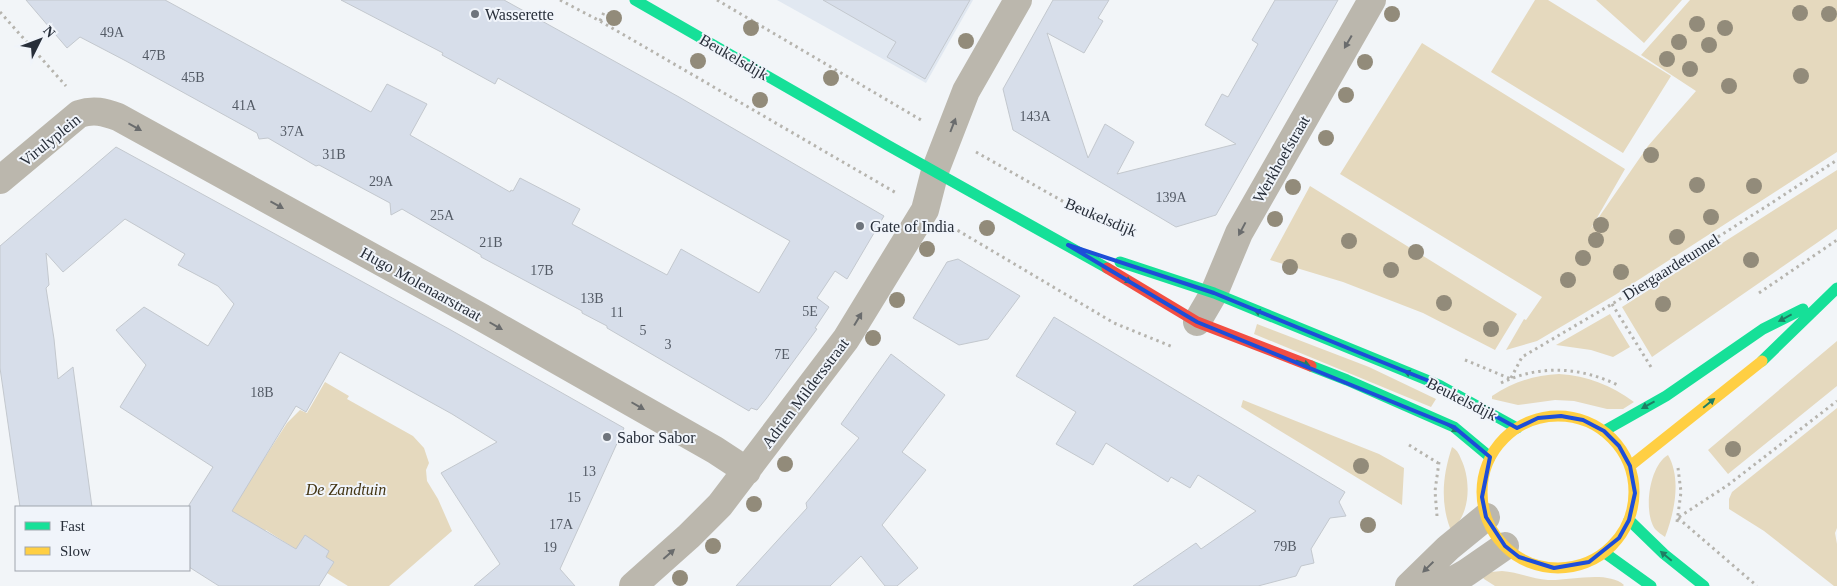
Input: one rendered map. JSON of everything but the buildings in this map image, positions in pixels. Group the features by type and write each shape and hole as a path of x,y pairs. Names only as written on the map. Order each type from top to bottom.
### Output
{"main road":[{"name":"Beukelsdijk","path":"635,0 1068,245 1198,322 1347,380 1454,427 1490,457"},
{"name":"Beukelsdijk","path":"1068,245 1214,294 1439,385 1517,428"},
{"path":"1604,431 1666,396 1763,329 1833,292"},
{"path":"1630,466 1764,359 1833,292"},
{"path":"1561,416 1583,420 1604,431 1619,446 1630,466 1635,493 1629,520 1619,538 1605,553 1589,562 1571,567 1554,568 1536,564 1519,557 1504,546 1494,533 1486,517 1482,497 1484,477 1490,457 1501,441 1517,428 1538,418 1561,416"},
{"path":"1629,520 1664,554 1704,586"},
{"path":"1605,553 1650,586"}],"street":[{"name":"Adrien Mildersstraat","path":"633,586 690,536 720,505 846,339 925,210 935,171 966,90 1018,0"},
{"name":"Werkhoefstraat","path":"1198,322 1214,294 1239,233 1372,0"},
{"name":"Virulyplein","path":"0,180 79,114 90,110"},
{"name":"Hugo Molenaarstraat","path":"90,110 118,117 481,317 715,450 747,471"},
{"path":"1409,586 1448,548 1486,517"},
{"path":"1444,586 1504,546"}],"path":[{"name":"Beukelsdijk","path":"717,0 1080,211 1131,231"},
{"name":"Virulyplein","path":"0,12 62,83 90,110"},
{"name":"Diergaardetunnel","path":"1460,358 1511,378 1522,357 1612,304 1837,160"},
{"path":"1612,304 1651,367"},
{"path":"1757,586 1678,518 1728,485 1837,401"},
{"path":"1438,462 1435,491 1438,520 1448,548"}],"highlighted area":[{"path":"1068,245 1214,293 1439,385 1517,428 1538,418 1561,416 1583,420 1604,431 1619,446 1630,466 1635,493 1629,520 1619,538 1589,562 1554,568 1519,557 1505,546 1486,517 1482,497 1490,457 1454,427 1197,322"}],"shaded area":[{"path":"777,0 973,0 926,83"}],"green space":[{"path":"1535,0 1548,0 1671,76 1623,153 1491,72"},
{"path":"1596,0 1682,0 1644,43"},
{"path":"1690,0 1837,0 1837,152 1615,295 1537,341 1506,350 1524,319 1526,320 1542,297 1340,174 1422,43 1625,169 1590,230 1648,146 1696,91 1641,55"},
{"path":"1837,170 1837,229 1652,357 1622,307"},
{"path":"1310,186 1517,314 1495,350 1423,313 1343,282 1270,260"},
{"path":"1610,314 1630,347 1613,357 1591,350 1556,345"},
{"path":"1257,324 1369,367 1436,399 1431,407 1254,334"},
{"path":"1837,341 1837,386 1728,474 1708,450"},
{"path":"1559,374 1599,382 1634,402 1623,409 1607,409 1574,401 1555,400 1518,405 1492,399 1492,396 1516,383 1541,376"},
{"name":"De Zandtuin","path":"325,382 349,396 347,399 413,436 424,448 429,463 426,470 427,481 438,499 452,531 389,586 348,586 293,552 294,548 266,530 257,542 224,521 287,423 300,410 307,413"},
{"path":"1243,400 1379,454 1404,468 1402,505 1241,407"},
{"path":"1837,408 1837,528 1835,533 1837,544 1837,586 1834,586 1764,531 1729,509 1729,499 1732,492"},
{"path":"1452,447 1460,457 1468,486 1463,515 1452,529 1450,528 1445,508 1444,488 1446,467"},
{"path":"1668,455 1675,475 1676,485 1674,507 1665,537 1655,529 1651,521 1649,501 1652,479 1656,469"},
{"path":"1502,571 1548,580 1588,577 1608,578 1624,585 1495,586 1482,576 1491,572"}],"traffic: fast":[{"path":"635,0 889,146 1107,268"},
{"path":"1120,262 1214,293 1439,385 1517,428"},
{"path":"1762,361 1837,288"},
{"path":"1604,431 1666,396 1763,329 1803,309"},
{"path":"1311,366 1454,427 1490,457"},
{"path":"1629,520 1664,554 1704,586"},
{"path":"1605,553 1651,586"}],"traffic: slow":[{"path":"1630,466 1762,361"},
{"path":"1558,416 1587,422 1612,438 1628,463 1634,492 1628,521 1612,546 1587,562 1558,568 1529,562 1504,546 1488,521 1482,492 1488,463 1504,438 1529,422 1558,416"}],"traffic: jam":[{"path":"1107,268 1197,322 1311,366"}],"place":[{"name":"Wasserette","path":"475,14"},
{"name":"Gate of India","path":"860,226"},
{"name":"Sabor Sabor","path":"607,437"}]}
